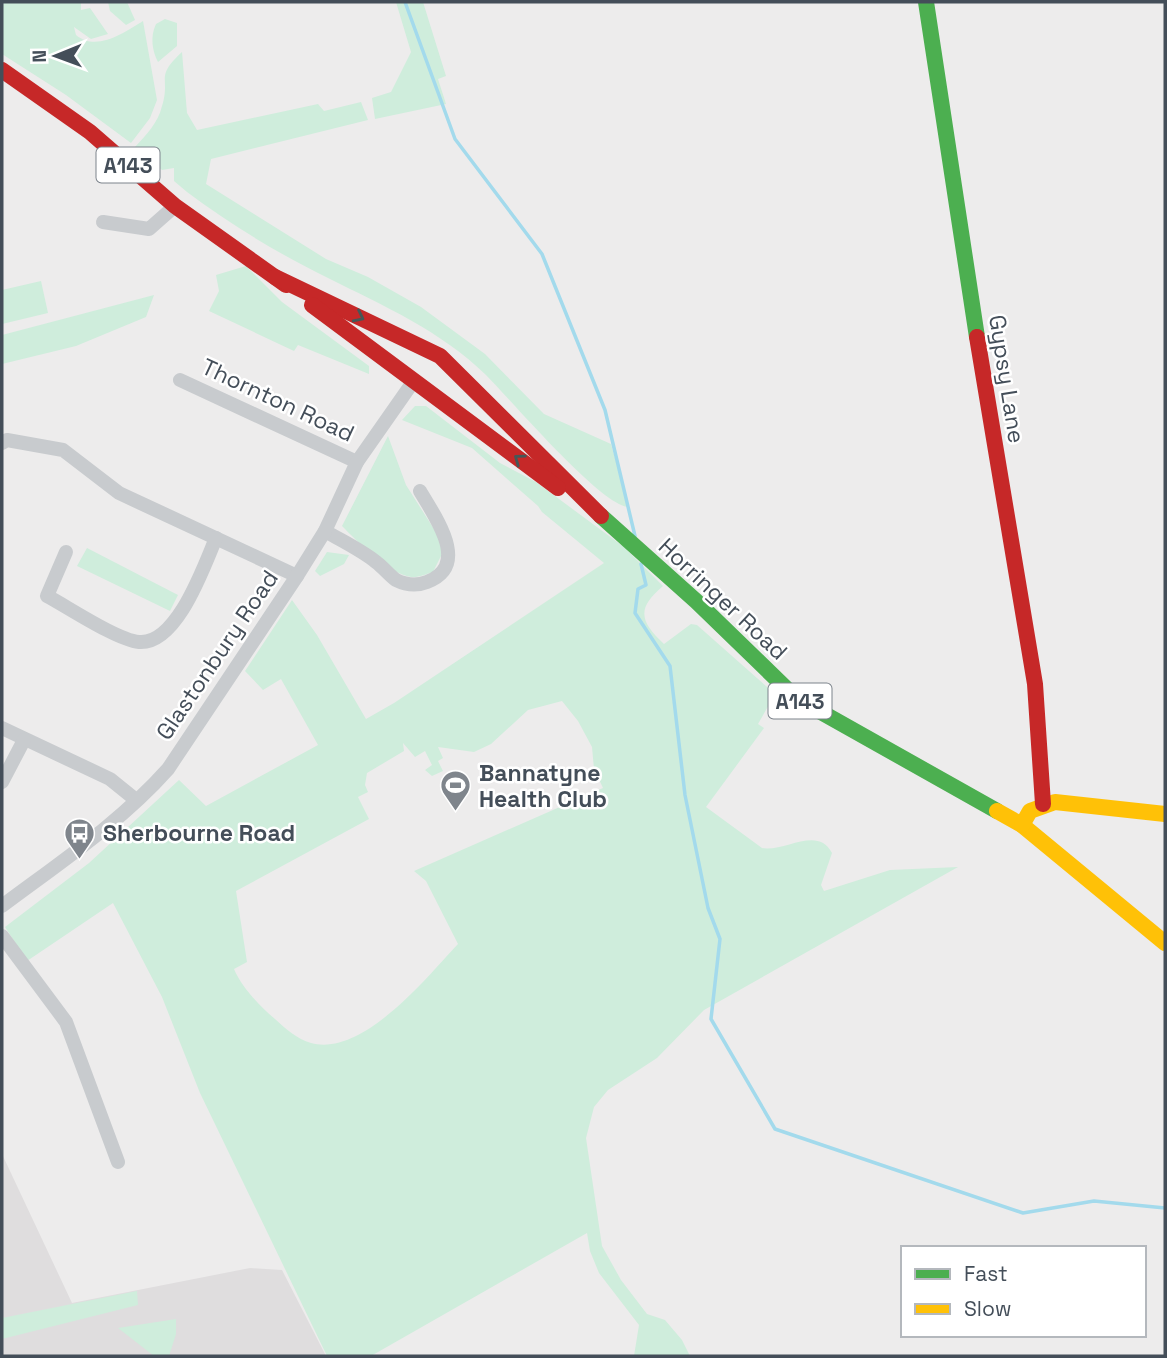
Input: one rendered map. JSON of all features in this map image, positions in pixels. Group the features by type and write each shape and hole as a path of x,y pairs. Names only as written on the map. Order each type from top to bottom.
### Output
{"main road":[{"name":"Gypsy Lane","path":"926,2 956,211 1035,684 1043,804"},
{"name":"Horringer Road","path":"2,70 90,132 175,206 275,277 426,369 695,601 796,698 1022,825"},
{"name":"Horringer Road","path":"275,277 426,369 614,529"},
{"path":"1022,825 1030,811 1043,804 1055,802 1165,814"},
{"name":"A143","path":"1022,825 1165,943"}],"street":[{"path":"103,222 149,229 175,206"},
{"name":"Glastonbury Road","path":"2,906 136,800 168,769 298,576 325,531 357,462 426,369"},
{"name":"Thornton Road","path":"180,380 357,462"},
{"path":"2,443 7,440 63,450 119,493 298,576"},
{"path":"325,531 375,561 396,579 411,585 424,583 438,577 445,567 449,552 446,537 420,491"},
{"path":"66,552 47,596 136,642 157,638 166,632 182,609 216,538"},
{"path":"2,728 110,779 136,800"},
{"path":"2,782 24,740"},
{"path":"2,936 66,1022 118,1162"}],"shaded area":[{"path":"2,1154 72,1303 250,1268 282,1270 326,1356 2,1356"}],"green space":[{"path":"81,2 81,10 90,8 108,34 91,39 74,27 76,35 92,42 110,39 143,21 157,100 150,118 131,143 66,95 2,54 2,4"},
{"path":"108,2 127,2 135,20 126,25 110,11"},
{"path":"396,2 423,2 446,76 438,79 446,104 375,119 372,98 391,92 411,52"},
{"path":"165,19 177,23 177,46 158,62 152,38 156,24"},
{"path":"182,52 187,113 197,130 318,104 324,111 361,102 368,120 211,159 206,184 326,259 368,277 421,307 485,354 544,414 611,444 629,507 616,502 578,472 486,375 450,345 411,320 291,259 238,227 174,181 174,168 162,170 135,147 158,118 168,67"},
{"path":"246,266 282,302 369,366 369,374 298,345 294,351 209,311 219,291 216,275"},
{"path":"41,281 48,313 2,324 2,290"},
{"path":"154,295 146,317 76,346 2,364 2,335"},
{"path":"415,406 426,406 500,463 536,482 624,547 663,586 649,601 644,615 650,628 664,644 691,624 697,625 775,694 758,724 764,728 706,807 762,848 810,840 826,845 832,853 821,885 824,891 890,870 958,867 704,1010 657,1058 608,1090 594,1107 586,1138 602,1246 621,1280 647,1314 665,1320 682,1340 690,1356 634,1356 639,1325 599,1273 590,1251 587,1233 371,1356 327,1356 200,1093 162,997 113,903 27,961 5,927 89,863 179,780 206,806 318,745 281,679 263,690 245,671 292,600 317,635 366,719 604,563 542,512 472,448 402,420","holes":["562,701 578,721 592,747 594,769 603,788 414,871 426,881 458,944 412,994 392,1011 352,1038 331,1044 311,1043 288,1030 252,996 234,969 247,962 236,891 369,819 358,797 368,792 365,785 367,773 404,751 403,743 415,757 425,751 432,765 425,770 432,776 443,771 438,761 443,758 438,747 474,752 491,744 528,710"]},
{"path":"388,436 406,485 439,537 443,552 433,572 419,576 402,575 393,570 342,526"},
{"path":"87,548 178,595 170,611 77,566"},
{"path":"327,552 349,555 344,564 320,576 315,571"},
{"path":"137,1291 138,1305 2,1339 2,1318"},
{"path":"176,1319 176,1334 169,1356 154,1356 118,1328"}],"waterway":[{"path":"405,2 455,139 542,254 605,410 635,536"},
{"path":"641,564 646,585 638,589 635,613 670,666 685,795 708,908 720,939 711,1019 775,1129 1023,1213 1094,1201 1165,1208"}],"traffic: fast":[{"path":"926,2 977,337"},
{"path":"601,516 696,601 796,698 997,811"}],"traffic: slow":[{"path":"1022,825 1030,811 1055,802 1165,814"},
{"path":"997,811 1022,825 1165,943"}],"traffic: jam":[{"path":"2,70 90,132 175,206 286,285"},
{"path":"275,277 440,356 601,516"},
{"path":"312,305 558,488"},
{"path":"977,337 1035,684 1043,804"}],"place":[{"name":"Bannatyne Health Club","path":"456,813"},
{"name":"Sherbourne Road","path":"80,860"}]}
